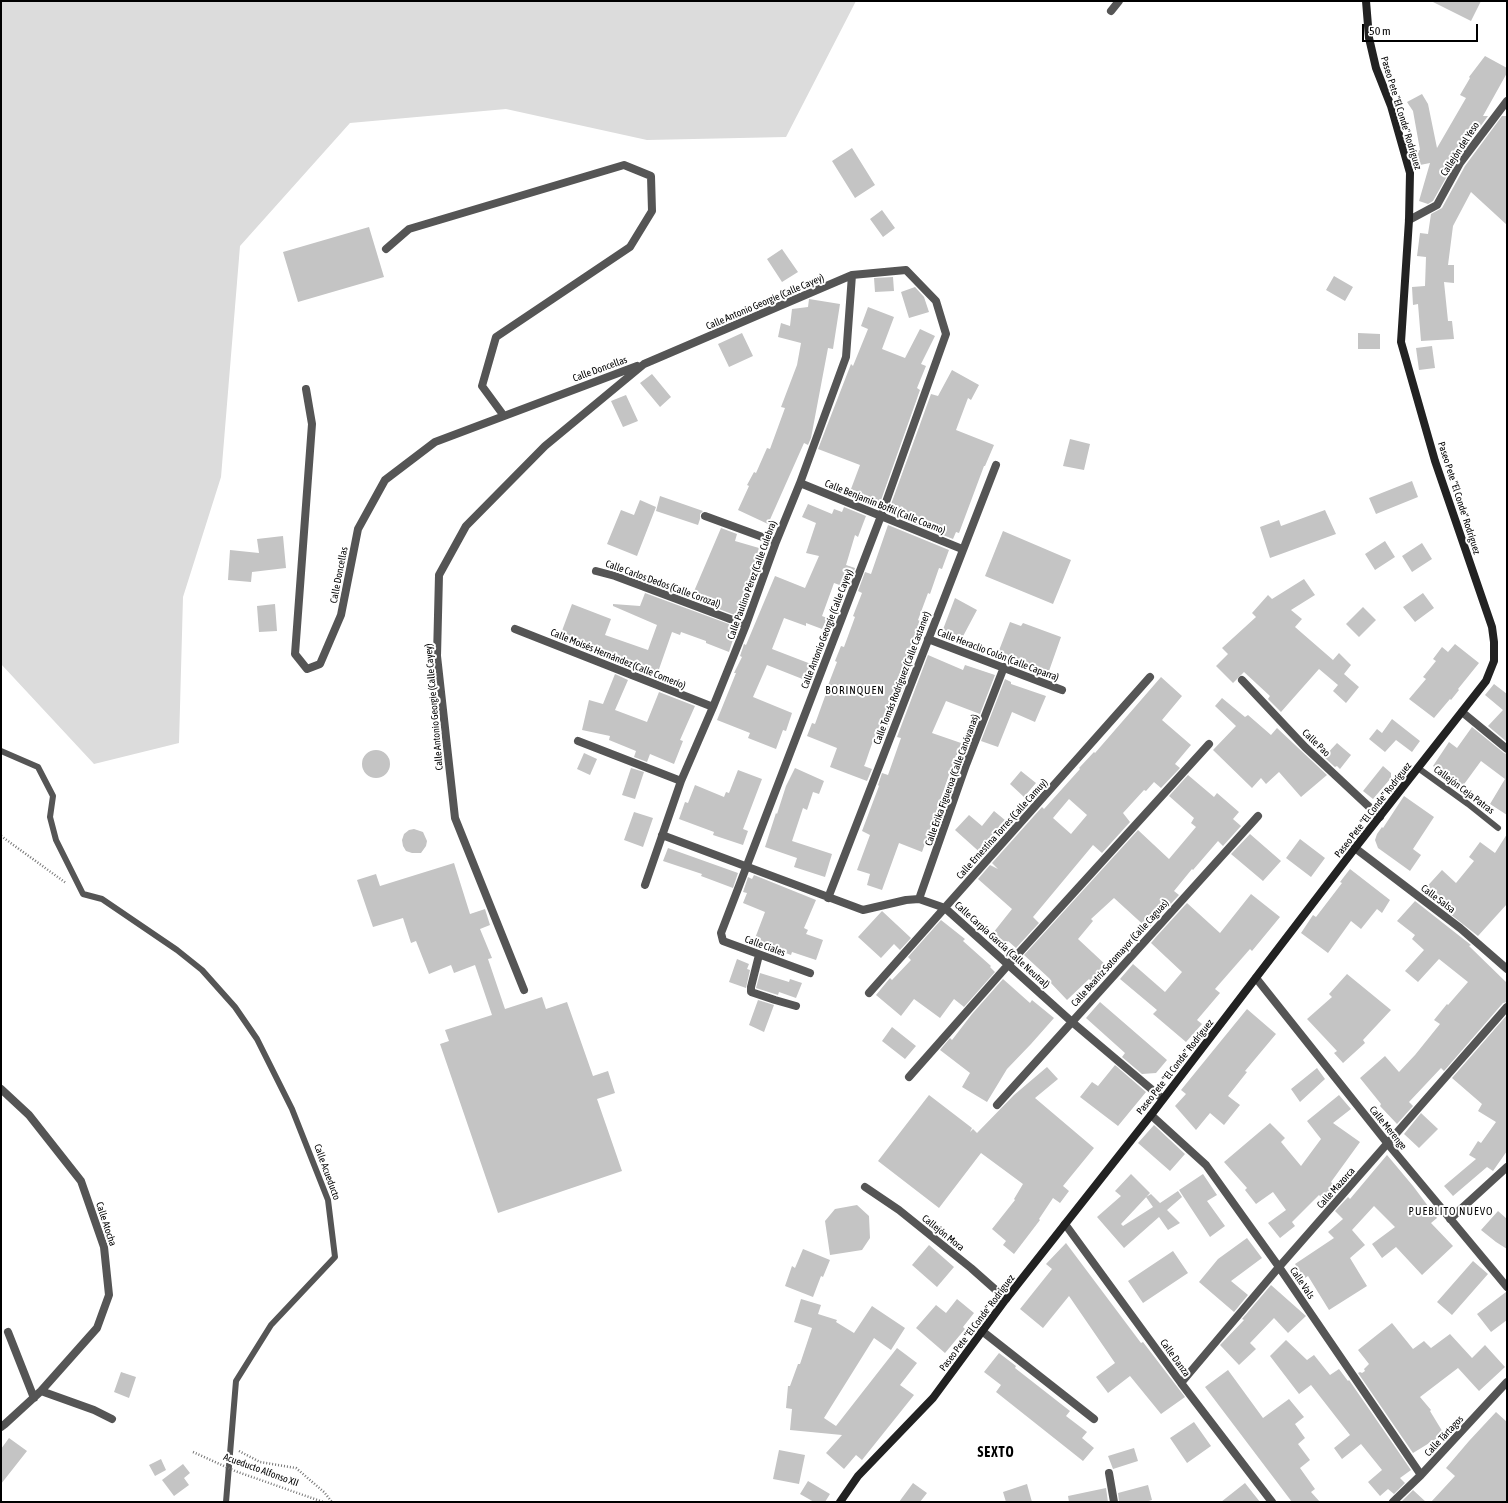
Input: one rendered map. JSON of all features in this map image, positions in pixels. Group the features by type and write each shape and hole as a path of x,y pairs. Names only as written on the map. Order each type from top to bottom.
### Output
{"street":[{"path":"1112,11 1119,1"},
{"name":"Paseo Pete \"El Conde\" Rodríguez","path":"840,1502 858,1476 933,1398 1006,1299 1163,1099 1355,848 1486,681 1494,660 1492,627 1435,461 1401,342 1410,220 1410,173 1391,106 1376,68 1369,38 1366,1"},
{"name":"Callejón del Yeso","path":"1410,220 1437,205 1460,163 1505,105"},
{"path":"386,249 409,229 624,165 650,176 652,211 630,247 496,337 482,386 504,416"},
{"name":"Calle Antonio Georgie (Calle Cayey)","path":"524,990 455,818 437,656 439,575 466,526 545,446 644,364 852,276 906,270 936,301 946,334 882,516 721,933"},
{"name":"Calle Paulino Pérez (Calle Culebra)","path":"645,885 681,781 713,708 746,625 846,358 852,276"},
{"name":"Calle Doncellas","path":"306,390 312,424 295,654 307,669 320,664 341,615 358,529 385,480 434,442 644,364"},
{"name":"Calle Tomás Rodríguez (Calle Castaner)","path":"828,898 962,549 996,466"},
{"name":"Calle Benjamín Boffil (Calle Coamo)","path":"800,483 962,549"},
{"path":"705,516 776,542"},
{"name":"Calle Carlos Dedos (Calle Corozal)","path":"596,571 615,576 746,625"},
{"name":"Calle Moisés Hernández (Calle Comerío)","path":"515,629 713,708"},
{"name":"Calle Heraclio Colón (Calle Caparra)","path":"928,638 1062,690"},
{"name":"Calle Erika Figueroa (Calle Canóvanas)","path":"919,899 966,765 1004,668"},
{"name":"Calle Ernestina Torres (Calle Camuy)","path":"869,993 1150,677"},
{"name":"Calle Pao","path":"1242,680 1305,747 1380,817"},
{"path":"1462,712 1507,749"},
{"path":"578,741 681,781"},
{"path":"909,1077 1008,965 1209,744"},
{"name":"Calle Beatriz Sotomayor (Calle Caguas)","path":"997,1105 1258,816"},
{"name":"Calle Carpía García (Calle Neutral)","path":"662,835 863,910 906,900 919,899 945,908 1072,1022 1163,1099"},
{"name":"Calle Salsa","path":"1355,848 1460,928 1507,968"},
{"name":"Calle Ciales","path":"721,933 723,942 810,973"},
{"path":"759,955 751,987 752,992 796,1006"},
{"name":"Calle Merenge","path":"1256,978 1388,1144 1507,1287"},
{"name":"Calle Mazorca","path":"1181,1383 1279,1267 1507,1006"},
{"name":"Calle Atocha","path":"1,1089 29,1115 81,1181 104,1247 109,1295 97,1328 41,1391 1,1427"},
{"name":"Calle Vals","path":"1151,1114 1206,1164 1279,1267 1421,1475"},
{"path":"1450,1219 1507,1167"},
{"name":"Callejón Mora","path":"865,1187 917,1224 1006,1299"},
{"name":"Calle Danza","path":"1065,1224 1181,1383 1272,1502"},
{"path":"982,1331 1094,1419"},
{"path":"8,1332 34,1398"},
{"name":"Calle Tártagos","path":"1394,1502 1507,1382"},
{"path":"41,1391 88,1407 112,1419"},
{"path":"1109,1473 1114,1502"}],"lane":[{"path":"1,751 38,767 53,796 50,817 56,840 83,894"},
{"name":"Callejón Ceja Patras","path":"1418,768 1498,828"},
{"name":"Calle Acueducto","path":"83,894 102,899 177,950 202,970 235,1007 257,1039 292,1109 328,1200 335,1258 271,1325 236,1381 226,1502"}],"path":[{"path":"1,836 58,879 83,894"},
{"path":"230,1446 260,1462 296,1468 324,1492 332,1502"},
{"name":"Acueducto Alfonso XII","path":"193,1452 235,1471 323,1502"}],"shaded area":[{"path":"1,1 856,1 786,137 647,140 506,109 350,123 240,246 221,477 183,597 179,743 94,764 1,664"}],"building":[{"path":"1431,1 1481,1 1471,21"},
{"path":"1485,56 1507,68 1507,73 1483,116 1488,116 1456,160 1433,201 1428,204 1419,201 1430,163 1420,165 1417,151 1420,150 1413,111 1407,102 1422,94 1428,104 1437,148 1466,98 1460,95 1470,78 1469,77"},
{"path":"1502,116 1507,116 1507,225 1471,192 1453,226 1448,265 1454,265 1454,283 1444,282 1448,321 1452,321 1454,339 1421,341 1418,304 1413,305 1412,287 1425,286 1426,257 1417,256 1420,233 1428,234 1431,214 1442,208 1465,166"},
{"path":"852,148 875,185 855,198 832,161"},
{"path":"882,210 895,228 883,237 870,219"},
{"path":"369,227 384,277 298,302 283,252"},
{"path":"782,249 798,272 782,282 767,259"},
{"path":"1334,276 1353,287 1345,301 1326,290"},
{"path":"893,277 894,291 875,292 874,278"},
{"path":"915,287 924,297 929,312 909,318 901,292"},
{"path":"809,299 840,304 833,349 828,348 811,438 808,445 804,443 768,524 738,510 749,486 747,485 754,472 756,473 767,448 770,449 785,408 781,407 797,365 801,343 778,337 781,323 790,326 792,309 808,307"},
{"path":"868,307 894,317 882,349 905,358 920,329 935,336 921,364 926,366 917,388 920,390 880,503 872,500 870,505 848,497 860,465 818,449 851,364 853,366 868,329 861,326"},
{"path":"742,333 753,356 729,367 718,344"},
{"path":"1358,333 1380,334 1380,349 1358,349"},
{"path":"1432,346 1435,368 1419,370 1416,348"},
{"path":"952,370 979,385 971,400 968,398 956,430 994,445 984,466 959,533 956,532 953,539 892,515 894,509 890,507 931,394 938,396"},
{"path":"652,374 671,397 660,407 640,383"},
{"path":"626,395 638,421 623,427 611,401"},
{"path":"1070,439 1090,444 1084,470 1063,466"},
{"path":"1412,481 1418,497 1376,514 1369,498"},
{"path":"660,496 703,511 700,514 698,525 656,511"},
{"path":"640,500 656,507 637,556 607,544 621,510 634,515"},
{"path":"808,504 832,514 834,509 842,512 844,507 866,516 858,537 855,535 846,565 855,568 848,588 834,583 822,616 827,618 822,629 806,623 806,626 784,618 772,649 811,664 805,680 767,665 753,697 792,713 786,731 783,730 776,749 748,738 750,733 717,720 736,673 734,673 742,657 740,656 744,644 746,645 775,576 805,588 819,556 806,553 816,523 802,517"},
{"path":"1325,510 1336,534 1270,558 1260,527 1279,520 1281,526"},
{"path":"888,525 949,550 942,569 939,568 930,594 928,593 918,620 920,621 903,668 910,672 886,733 877,729 864,766 872,769 867,781 830,767 837,748 807,736 812,723 815,724 837,662 835,661 841,646 844,647 855,617 853,616 862,593 858,591 865,572 871,574"},
{"path":"721,528 737,534 735,541 759,548 740,617 671,591 672,589 692,596"},
{"path":"1003,531 1071,560 1053,604 985,576"},
{"path":"283,536 286,568 252,572 251,582 228,580 230,550 259,553 257,539"},
{"path":"1385,541 1395,557 1375,570 1365,554"},
{"path":"1422,543 1432,559 1412,572 1402,556"},
{"path":"1304,579 1315,595 1291,610 1302,619 1295,627 1333,660 1339,653 1351,665 1344,674 1359,687 1346,703 1333,691 1338,685 1319,669 1281,712 1268,699 1270,696 1244,672 1233,683 1216,666 1228,654 1222,648 1256,617 1252,613 1268,595 1272,599"},
{"path":"645,593 737,627 729,652 706,643 706,641 681,632 680,635 672,632 658,672 635,664 633,669 620,664 622,658 560,636 572,604 611,619 605,635 648,650 657,625 613,606 613,604 640,606"},
{"path":"1423,593 1434,608 1415,622 1403,607"},
{"path":"955,598 977,610 961,640 942,632"},
{"path":"275,604 277,631 259,632 257,606"},
{"path":"1363,607 1376,620 1359,637 1346,624"},
{"path":"1010,622 1021,626 1023,623 1061,637 1049,671 998,653"},
{"path":"1455,644 1479,663 1451,700 1450,699 1434,718 1409,699 1426,679 1423,677 1436,661 1433,659 1442,647 1448,652"},
{"path":"928,655 963,670 965,665 995,675 980,714 946,701 932,733 961,743 957,755 922,852 899,843 882,890 867,885 870,874 857,870 870,835 862,831 879,786 882,773 888,775 901,738 897,737"},
{"path":"615,674 628,680 615,710 647,722 659,692 695,706 680,740 683,741 674,764 650,754 647,762 634,757 636,751 609,740 610,736 582,730 589,700 603,704"},
{"path":"1161,677 1182,696 1162,720 1191,745 1175,764 1180,768 1161,788 1154,782 1146,791 1144,790 1123,813 1130,822 1102,853 1093,845 1033,917 1039,923 1016,948 1008,941 1006,944 993,933 1012,909 978,879 990,865 998,869 992,863 1042,807 1044,809 1080,769 1079,768 1094,752 1095,753","holes":["1069,799 1087,815 1071,834 1053,818"]},
{"path":"1005,679 1011,682 1011,684 1046,696 1035,722 1012,712 998,747 981,741"},
{"path":"1494,684 1507,694 1507,742 1488,726 1503,710 1485,695"},
{"path":"1222,698 1245,717 1248,715 1271,735 1277,728 1327,775 1301,797 1279,772 1266,784 1261,778 1252,788 1213,750 1236,726 1215,706"},
{"path":"1392,719 1420,741 1412,752 1396,740 1385,752 1369,739 1377,729 1382,733"},
{"path":"1472,727 1507,754 1507,815 1490,804 1505,779 1481,761 1462,787 1433,766 1449,742 1457,748"},
{"path":"1337,743 1351,755 1340,769 1337,766 1335,767 1324,757"},
{"path":"376,750 386,754 390,764 386,774 376,778 366,774 362,764 366,754"},
{"path":"584,753 597,759 590,775 577,769"},
{"path":"1383,766 1391,773 1391,778 1373,799 1363,791"},
{"path":"631,768 644,772 635,799 622,795"},
{"path":"795,768 824,781 819,794 813,792 807,810 803,808 792,841 832,854 825,877 794,867 797,858 765,847 786,786"},
{"path":"738,770 762,779 743,829 748,831 743,845 713,835 714,832 679,819 685,802 688,803 695,785 724,797 726,792 729,793"},
{"path":"1021,771 1036,783 1024,797 1010,784"},
{"path":"1188,775 1214,797 1217,793 1239,812 1233,819 1241,826 1223,846 1218,841 1193,870 1192,869 1174,891 1179,895 1148,929 1114,898 1091,919 1093,921 1078,939 1107,966 1092,982 1089,979 1067,1000 1049,981 1050,979 1024,955 1138,830 1169,859 1196,827 1191,823 1194,818 1169,796"},
{"path":"1404,796 1434,817 1413,849 1421,855 1410,871 1378,848 1375,840 1377,834 1382,827 1383,828"},
{"path":"994,811 1011,825 984,856 955,830 969,815 982,826"},
{"path":"634,812 653,818 643,847 624,840"},
{"path":"414,829 423,832 427,841 426,846 421,853 406,851 403,846 402,840 404,834 409,830"},
{"path":"1250,834 1281,861 1263,881 1231,854"},
{"path":"1507,834 1507,904 1478,936 1422,892 1442,870 1456,883 1474,861 1469,857 1480,842 1495,853"},
{"path":"1300,839 1325,858 1311,877 1286,858"},
{"path":"668,848 738,873 733,888 701,876 702,874 663,861"},
{"path":"454,863 470,914 485,909 490,925 480,929 492,958 488,959 505,1009 542,997 546,1009 567,1002 593,1076 608,1071 615,1093 597,1099 622,1171 498,1213 440,1044 449,1041 445,1030 492,1015 475,965 454,973 451,965 429,974 416,941 411,943 403,918 373,927 357,880 376,874 380,886"},
{"path":"1350,869 1390,900 1382,913 1377,909 1361,929 1351,921 1328,953 1301,933 1313,915 1316,917 1342,883 1340,882"},
{"path":"754,875 816,900 804,928 808,930 806,934 823,940 816,960 792,952 791,955 754,941 765,912 743,903 747,893 743,892 748,877 752,879"},
{"path":"1251,894 1280,917 1252,951 1250,949 1215,989 1220,993 1197,1020 1202,1024 1186,1042 1153,1014 1157,1010 1120,979 1133,964 1165,992 1182,972 1151,943 1156,937 1187,903 1220,933"},
{"path":"1415,901 1471,945 1469,946 1507,983 1507,1002 1503,1003 1444,1071 1441,1068 1409,1102 1413,1106 1397,1124 1380,1106 1381,1104 1360,1078 1385,1056 1399,1072 1440,1024 1434,1020 1468,982 1439,959 1418,982 1405,971 1424,950 1412,939 1415,935 1397,921"},
{"path":"882,911 911,938 900,950 894,944 881,958 858,937"},
{"path":"941,920 965,939 963,941 991,966 990,967 995,972 964,1007 954,999 940,1018 914,999 901,1016 876,995 890,978 892,980 911,960 908,957"},
{"path":"737,959 749,964 747,969 750,970 746,988 729,982"},
{"path":"760,973 789,982 790,979 802,983 796,998 779,992 778,995 756,988"},
{"path":"1347,974 1391,1010 1363,1040 1365,1043 1343,1063 1334,1053 1337,1051 1307,1019 1332,997 1329,994"},
{"path":"1003,979 1030,1003 1032,1000 1054,1018 1007,1069 987,1102 962,1087 970,1073 940,1050 950,1038 952,1040 972,1014"},
{"path":"758,1000 774,1005 764,1032 749,1025"},
{"path":"1100,1002 1167,1060 1156,1073 1142,1074 1122,1057 1125,1053 1086,1018"},
{"path":"1247,1009 1276,1034 1245,1071 1247,1072 1228,1096 1240,1105 1224,1125 1210,1113 1196,1130 1175,1106 1186,1094 1181,1090"},
{"path":"1507,1015 1507,1151 1493,1171 1487,1167 1453,1196 1444,1186 1476,1159 1469,1155 1478,1141 1481,1143 1496,1122 1478,1111 1482,1104 1452,1078"},
{"path":"892,1027 916,1046 905,1059 882,1041"},
{"path":"1115,1065 1146,1092 1118,1126 1080,1097 1092,1082 1098,1086"},
{"path":"1047,1067 1058,1079 1035,1098 1094,1148 1063,1186 1069,1191 1060,1203 1053,1198 1039,1219 1040,1220 1014,1254 1003,1245 1006,1241 992,1229 1015,1200 1014,1199 1023,1184 981,1153 939,1208 878,1161 929,1095 972,1128 970,1132 973,1129 977,1133 1014,1095"},
{"path":"1317,1068 1325,1079 1300,1102 1291,1089"},
{"path":"1339,1095 1351,1109 1333,1123 1360,1142 1331,1182 1340,1190 1327,1203 1319,1195 1292,1222 1295,1226 1280,1238 1268,1223 1286,1210 1273,1192 1256,1204 1245,1190 1247,1188 1224,1162 1270,1123 1285,1138 1281,1142 1301,1166 1321,1139 1307,1121"},
{"path":"1421,1113 1438,1129 1419,1148 1404,1134"},
{"path":"1154,1125 1185,1154 1170,1171 1138,1143"},
{"path":"1387,1155 1437,1218 1431,1223 1453,1246 1422,1275 1396,1247 1382,1258 1372,1244 1395,1227 1374,1206 1352,1230 1365,1245 1350,1258 1367,1286 1329,1310 1308,1276 1305,1278 1295,1264 1334,1238 1328,1232 1343,1219 1335,1211 1348,1197 1350,1199"},
{"path":"1131,1174 1150,1193 1147,1197 1151,1194 1160,1203 1178,1191 1182,1197 1167,1210 1180,1223 1168,1230 1159,1217 1124,1248 1097,1217 1121,1196 1115,1191","holes":["1146,1197 1153,1207 1123,1226 1121,1224"]},
{"path":"1203,1174 1217,1195 1207,1201 1225,1226 1210,1237 1179,1190"},
{"path":"857,1205 869,1216 870,1238 862,1250 830,1255 825,1221 835,1209"},
{"path":"1498,1211 1507,1219 1507,1249 1481,1230"},
{"path":"1247,1238 1262,1258 1231,1281 1248,1295 1234,1312 1199,1282 1218,1259"},
{"path":"1066,1243 1141,1343 1143,1342 1185,1397 1161,1414 1130,1376 1108,1393 1096,1377 1115,1363 1069,1296 1043,1328 1020,1309 1052,1269 1046,1264"},
{"path":"929,1245 954,1267 937,1287 912,1265"},
{"path":"803,1249 830,1260 823,1277 821,1276 813,1297 785,1286 792,1266 795,1268"},
{"path":"1173,1251 1188,1273 1143,1303 1128,1281"},
{"path":"1473,1261 1488,1274 1452,1315 1437,1302"},
{"path":"1271,1285 1306,1316 1288,1333 1274,1318 1250,1343 1256,1349 1239,1365 1220,1345 1244,1320 1242,1319"},
{"path":"1506,1292 1507,1320 1491,1332 1477,1314"},
{"path":"801,1299 821,1305 818,1314 837,1320 836,1322 854,1333 872,1306 905,1328 891,1350 874,1338 824,1418 836,1426 897,1348 917,1363 900,1385 914,1395 862,1460 856,1455 844,1469 826,1453 842,1435 790,1430 792,1409 786,1408 788,1386 790,1386 798,1364 800,1364 812,1328 794,1322"},
{"path":"957,1299 974,1313 963,1327 965,1329 945,1353 916,1328 936,1305 946,1313"},
{"path":"1392,1323 1413,1349 1424,1341 1431,1348 1450,1334 1472,1358 1485,1345 1505,1367 1479,1391 1458,1368 1420,1397 1431,1410 1430,1411 1444,1434 1413,1453 1358,1373 1365,1371 1364,1369 1369,1364 1358,1350"},
{"path":"1286,1340 1307,1360 1314,1355 1330,1375 1339,1369 1348,1381 1349,1380 1411,1470 1400,1478 1405,1483 1394,1494 1388,1489 1380,1496 1368,1482 1382,1470 1361,1444 1342,1459 1334,1448 1350,1435 1311,1385 1299,1394 1270,1356"},
{"path":"999,1353 1016,1366 1015,1368 1070,1411 1066,1416 1087,1432 1082,1438 1094,1448 1083,1461 996,1392 1001,1385 984,1372"},
{"path":"1228,1370 1263,1418 1289,1399 1304,1417 1295,1424 1305,1438 1298,1444 1310,1460 1300,1468 1315,1489 1311,1492 1320,1502 1292,1502 1205,1387"},
{"path":"121,1372 136,1377 129,1398 114,1392"},
{"path":"1496,1412 1507,1422 1507,1502 1431,1502 1455,1476 1446,1468"},
{"path":"1194,1422 1211,1446 1187,1463 1170,1438"},
{"path":"9,1438 27,1451 1,1484 1,1449"},
{"path":"1134,1448 1138,1461 1113,1469 1108,1456"},
{"path":"779,1450 805,1455 799,1484 773,1479"},
{"path":"161,1459 166,1470 155,1476 149,1465"},
{"path":"183,1464 190,1473 184,1478 189,1485 174,1496 162,1480"},
{"path":"808,1481 830,1494 825,1502 814,1502 800,1494"},
{"path":"913,1483 927,1493 920,1502 899,1502"},
{"path":"1245,1483 1260,1502 1221,1502"},
{"path":"1027,1484 1032,1502 1006,1502 1003,1492"},
{"path":"1148,1485 1152,1500 1145,1502 1119,1502 1118,1493"},
{"path":"1106,1488 1108,1502 1069,1502 1068,1496"},
{"path":"1413,1490 1426,1502 1402,1501"}],"district":[{"name":"BORINQUEN","path":"855,691"},
{"name":"PUEBLITO NUEVO","path":"1451,1212"},
{"name":"SEXTO","path":"996,1453"}]}
